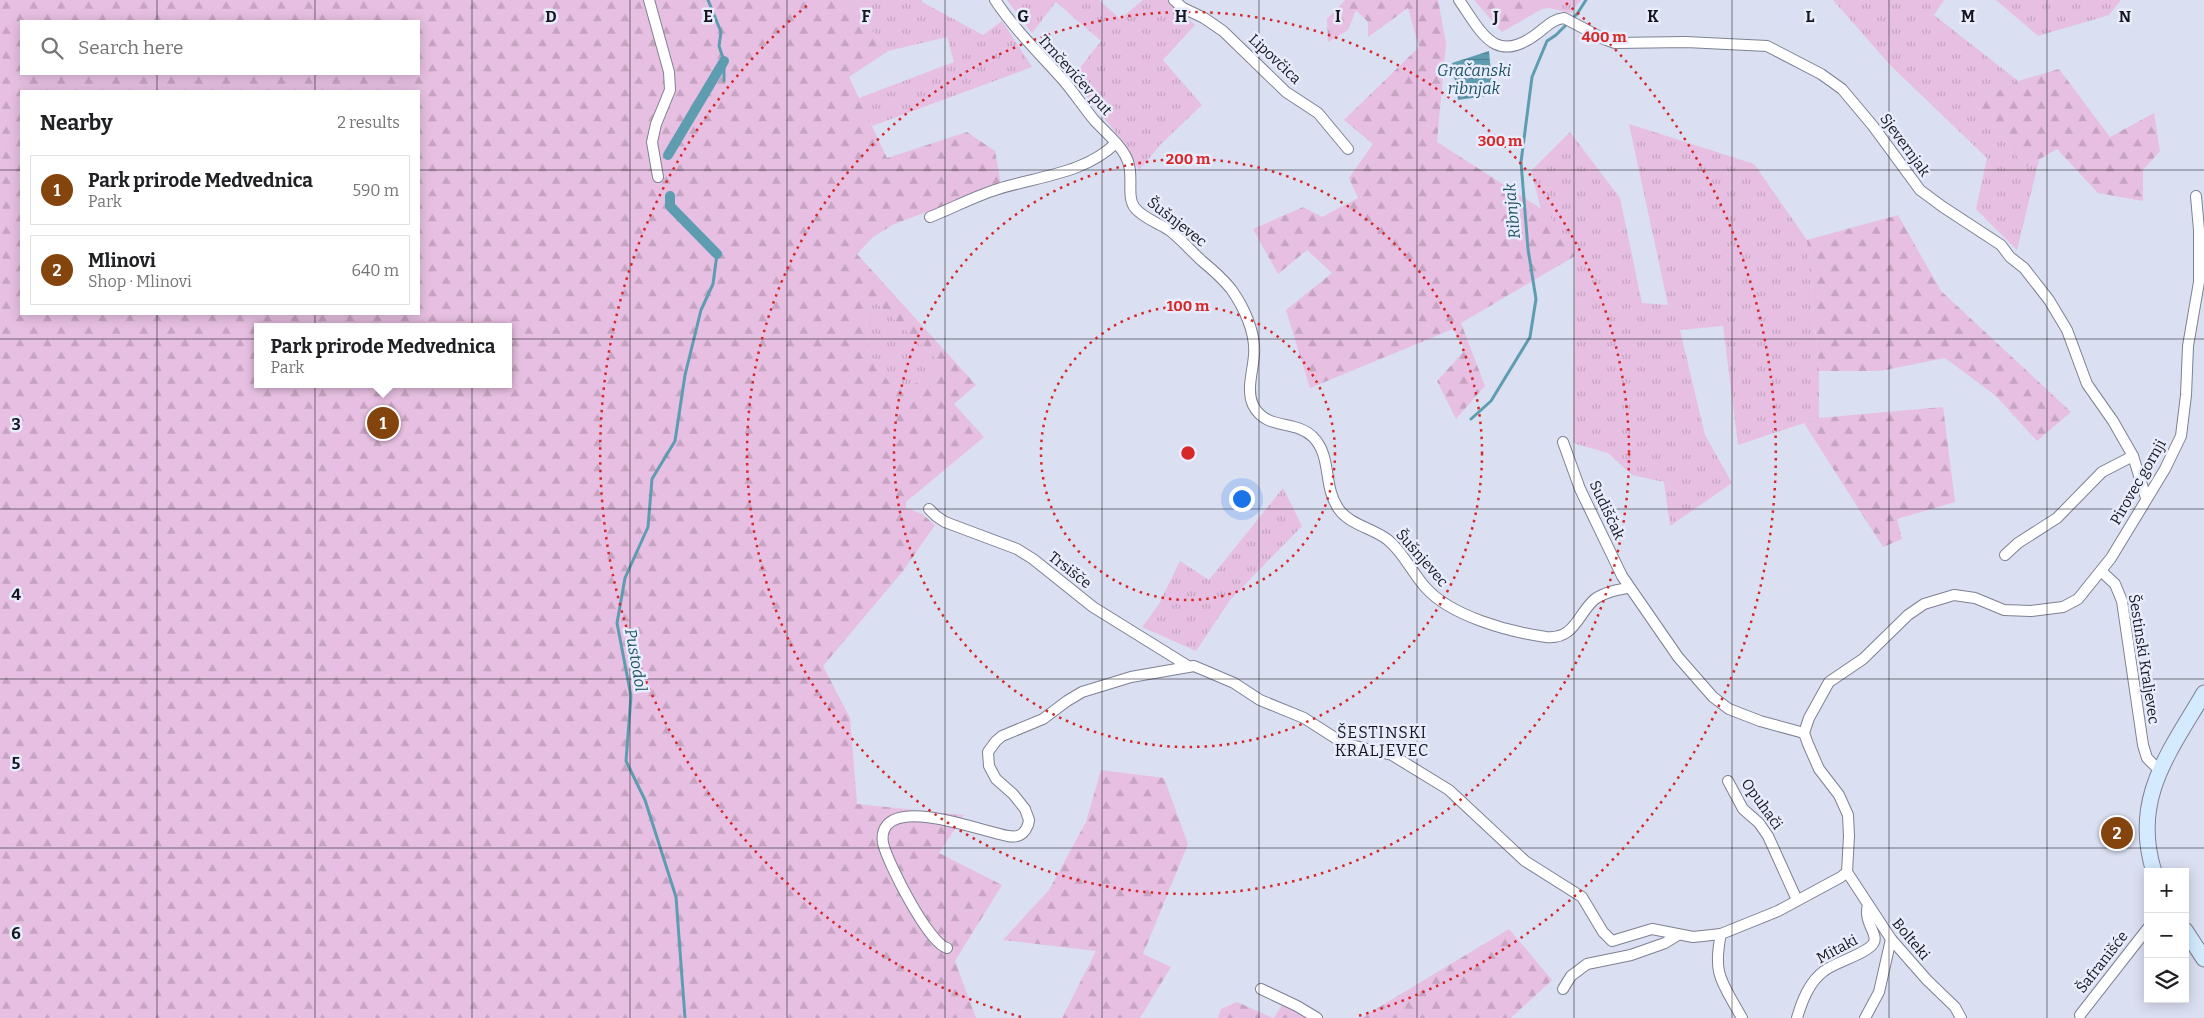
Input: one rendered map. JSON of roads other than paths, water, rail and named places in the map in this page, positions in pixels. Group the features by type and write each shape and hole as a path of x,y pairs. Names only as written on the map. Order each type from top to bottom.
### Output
{"main road":[{"path":"2153,868 2148,848 2147,815 2150,796 2159,770 2204,693"},
{"path":"2189,936 2204,959"}],"street":[{"path":"648,0 669,72 670,90 656,124 652,142 658,177"},
{"name":"Trnčevićev put","path":"995,0 1026,43 1051,67 1116,143"},
{"name":"Lipovčica","path":"1174,0 1183,8 1204,18 1223,31 1286,92 1318,113 1348,149"},
{"name":"Sjevernjak","path":"1459,0 1482,34 1490,42 1498,46 1508,48 1520,44 1554,21 1564,18 1604,39 1626,44 1686,42 1766,46 1832,81 1851,98 1920,190 2001,245 2024,268 2056,310 2071,339 2087,384 2113,421 2133,456 2146,498"},
{"path":"930,217 979,195 1078,167 1102,155 1116,143"},
{"name":"Šušnjevec","path":"1116,143 1125,153 1131,168 1131,202 1134,207 1189,248 1218,275 1238,301 1254,339 1251,396 1253,405 1260,415 1274,424 1298,427 1314,438 1324,455 1332,495 1339,510 1351,520 1370,528 1389,541 1434,596 1450,608 1470,617 1550,637 1558,636 1571,629 1596,598 1612,591 1628,588"},
{"name":"Pirovec gornji","path":"2101,571 2126,534 2165,469 2181,436 2186,395 2188,346 2201,280 2196,196"},
{"name":"Sudiščak","path":"1563,442 1583,494 1628,588"},
{"path":"2005,555 2018,543 2057,518 2102,472 2133,456"},
{"name":"Trsišče","path":"929,509 945,522 1017,549 1101,612 1188,666"},
{"path":"947,948 944,948 932,935 914,908 898,876 883,843 882,835 886,825 897,818 922,816 1008,836 1016,837 1021,835 1028,825 1028,814 1013,794 996,779 989,766 988,752 996,741 1002,736 1044,719 1067,701 1088,690 1131,677 1188,666 1200,668 1234,683 1260,700 1304,718 1343,743 1392,755 1449,790 1525,861 1582,898 1608,939 1618,940 1644,930 1652,929 1693,937 1721,934 1778,911 1847,872 1848,815 1834,787 1819,769 1804,733 1809,718 1829,682 1863,660 1908,615 1924,604 1954,595 1975,598 2004,610 2031,611 2054,608 2071,604 2078,600 2101,571"},
{"name":"Šestinski Kraljevec","path":"2101,571 2115,584 2122,601 2143,745 2148,758 2159,770"},
{"path":"1628,588 1678,657 1718,702 1740,714 1804,733"},
{"name":"Opuhači","path":"1728,781 1743,809 1759,823 1768,836 1797,900"},
{"name":"Bolteki","path":"1847,872 1891,939 1927,980 1955,1007 1961,1018"},
{"name":"Mitaki","path":"1797,1018 1808,989 1823,971 1844,959 1867,950 1874,944 1875,937 1866,916 1868,905"},
{"name":"Šafranišće","path":"2080,1015 2144,933"},
{"path":"1721,934 1717,958 1718,972 1723,987 1742,1018"},
{"path":"1563,989 1571,976 1587,964 1631,955 1665,943 1678,935"},
{"path":"1865,1018 1879,992 1891,939"},
{"path":"1261,989 1317,1018"}],"water":[{"name":"Gračanski ribnjak","path":"1489,51 1493,95 1458,100 1452,63"}],"waterway":[{"name":"Pustodol","path":"708,0 721,32 719,46 724,61 724,81"},
{"name":"Ribnjak","path":"1471,419 1491,401 1530,337 1536,299 1528,249 1521,162 1532,77 1547,41 1556,35 1577,14 1586,0"},
{"path":"668,155 724,61"},
{"path":"670,196 670,206 717,254"},
{"name":"Pustodol","path":"685,1018 676,897 645,800 626,761 631,696 617,623 625,578 648,527 652,479 675,441 685,375 701,310 713,284 717,254"}],"place":[{"name":"Park prirode Medvednica","path":"383,423"},
{"name":"Mlinovi","path":"2117,833"}],"district":[{"name":"ŠESTINSKI KRALJEVEC","path":"1382,741"}]}
